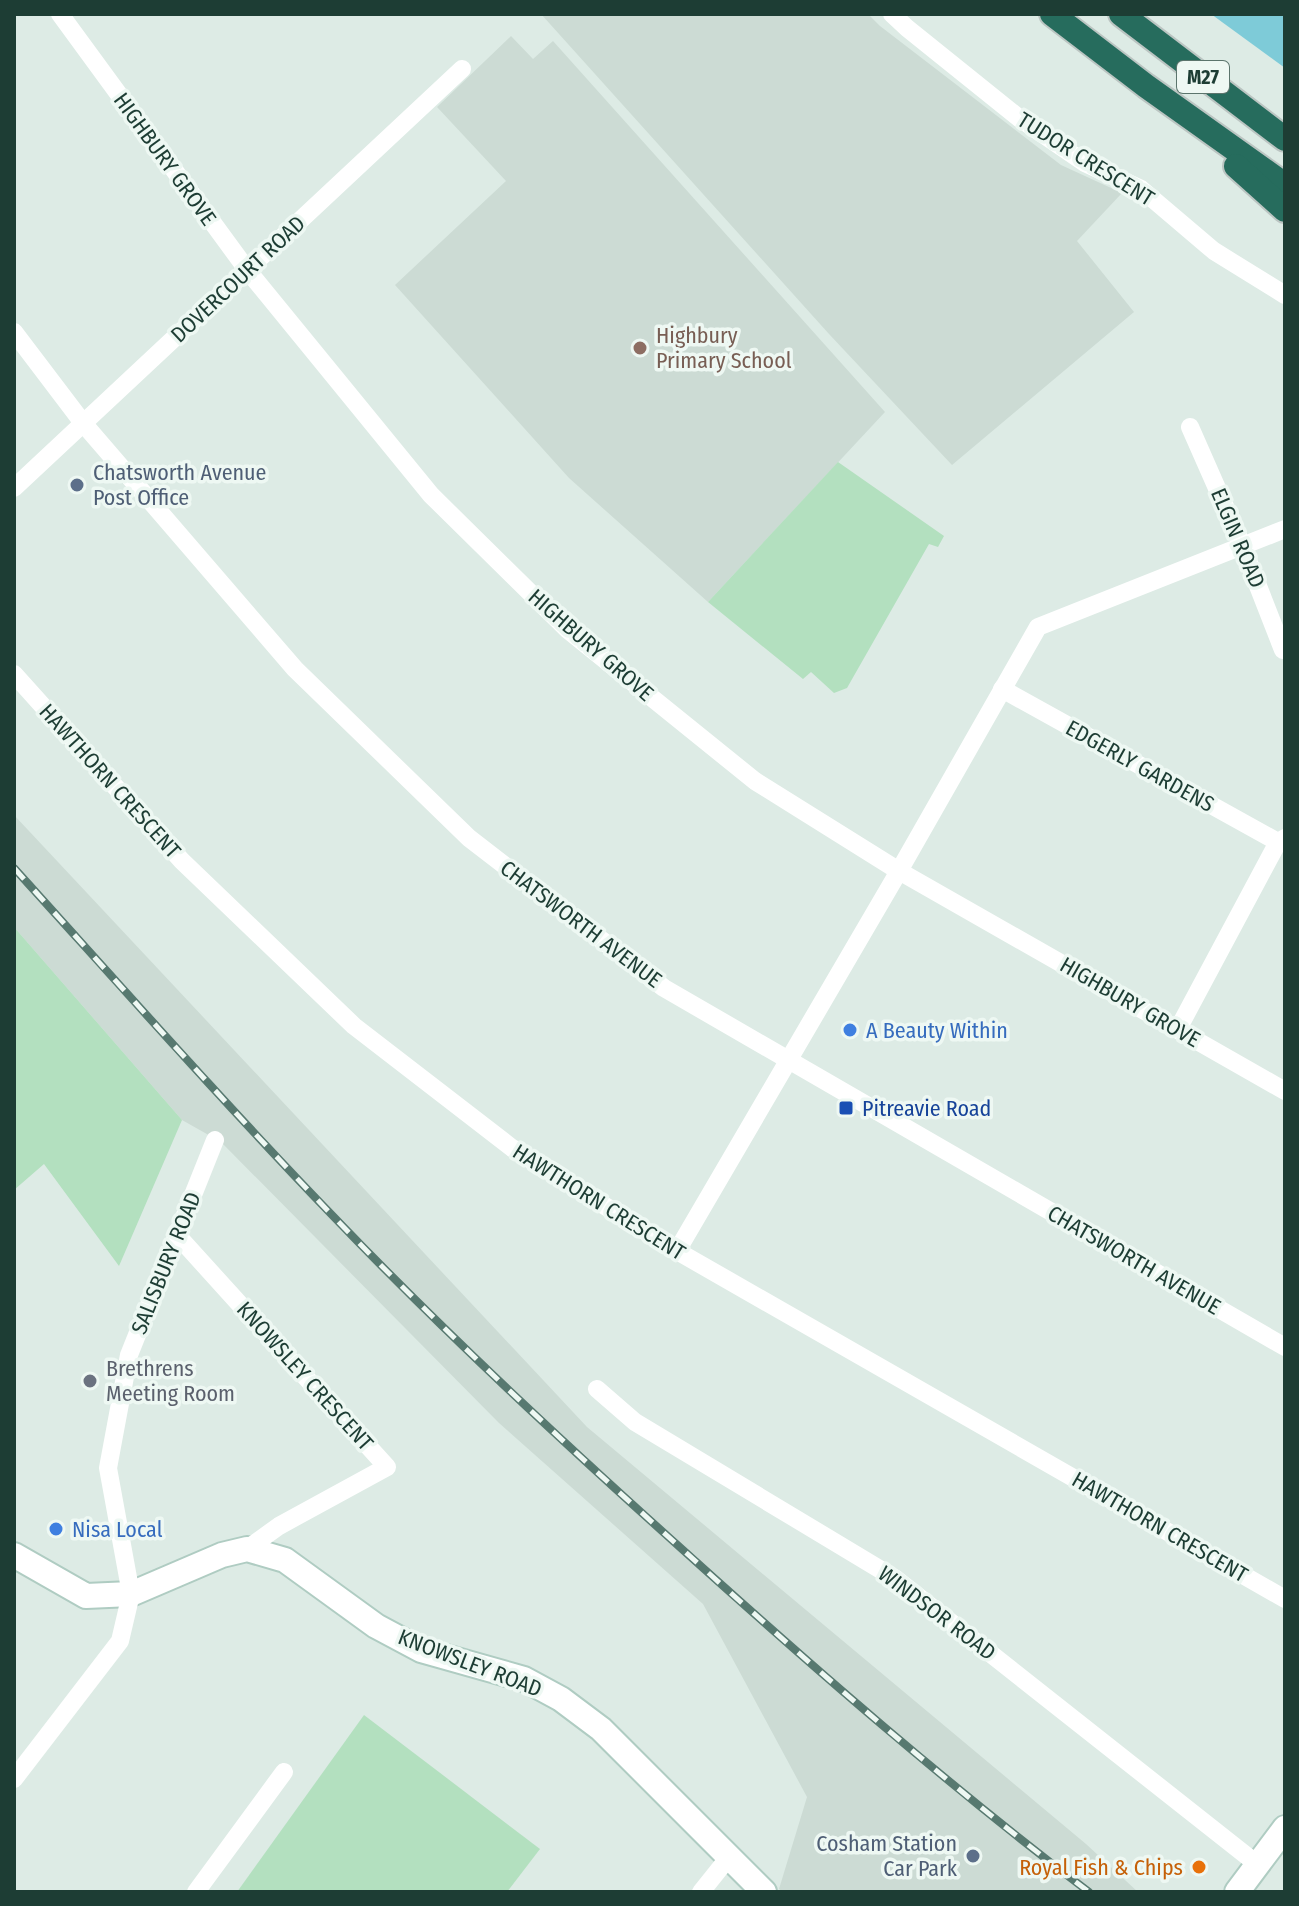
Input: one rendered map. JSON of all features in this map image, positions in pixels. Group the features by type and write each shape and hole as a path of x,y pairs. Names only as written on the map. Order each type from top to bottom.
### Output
{"highway":[{"path":"1052,14 1146,86 1285,210"},
{"name":"M27","path":"1121,14 1285,139"},
{"path":"1128,14 1285,121"},
{"name":"M27","path":"1146,86 1285,185"}],"street":[{"name":"HIGHBURY GROVE","path":"60,14 248,271 431,495 568,630 755,781 899,871 1285,1091"},
{"name":"TUDOR CRESCENT","path":"892,14 1019,118 1085,163 1141,189 1214,251 1285,295"},
{"name":"DOVERCOURT ROAD","path":"14,488 462,69"},
{"name":"CHATSWORTH AVENUE","path":"14,332 83,423 295,669 469,838 664,988 1285,1347"},
{"name":"ELGIN ROAD","path":"1190,427 1242,545 1283,650"},
{"path":"677,1251 1038,627 1285,529"},
{"name":"HAWTHORN CRESCENT","path":"14,674 182,861 354,1026 512,1148 677,1251 1285,1599"},
{"name":"EDGERLY GARDENS","path":"1002,689 1282,840"},
{"path":"1178,1029 1282,840"},
{"name":"SALISBURY ROAD","path":"14,1779 120,1641 131,1594 108,1468 129,1355 215,1140"},
{"name":"KNOWSLEY CRESCENT","path":"177,1235 387,1467 279,1526 247,1549"},
{"name":"WINDSOR ROAD","path":"597,1389 635,1422 896,1579 1257,1864"},
{"path":"14,1555 86,1596 131,1594 222,1555 247,1549"},
{"name":"KNOWSLEY ROAD","path":"247,1549 285,1560 376,1626 421,1650 524,1679 561,1699 601,1729 764,1892"},
{"path":"196,1892 284,1772"},
{"path":"1237,1892 1284,1831"},
{"path":"701,1892 729,1857"}],"shaded area":[{"path":"541,14 868,14 1061,165 1122,193 1077,241 1134,312 952,465 829,334"},
{"name":"Highbury Primary School","path":"511,36 533,59 553,41 885,412 708,602 569,478 395,285 506,181 437,107"},
{"path":"14,815 587,1427 1086,1844 1138,1892 783,1892 779,1889 807,1797 703,1604 499,1423 221,1142 182,1120 14,927"}],"green space":[{"path":"838,462 944,536 938,547 929,544 847,688 834,693 811,672 803,679 708,602"},
{"path":"14,927 182,1120 119,1266 44,1164 14,1190"},
{"path":"364,1715 540,1849 507,1892 237,1892"}],"water":[{"path":"1211,14 1285,14 1285,68"}],"railway":[{"path":"14,868 291,1172 374,1259 504,1386 832,1682 933,1768 1089,1892"}],"place":[{"name":"Highbury Primary School","path":"640,348"},
{"name":"Chatsworth Avenue Post Office","path":"77,485"},
{"name":"A Beauty Within","path":"850,1030"},
{"name":"Pitreavie Road","path":"846,1108"},
{"name":"Brethrens Meeting Room","path":"90,1381"},
{"name":"Nisa Local","path":"56,1529"},
{"name":"Cosham Station Car Park","path":"973,1856"},
{"name":"Royal Fish & Chips","path":"1199,1867"}]}
